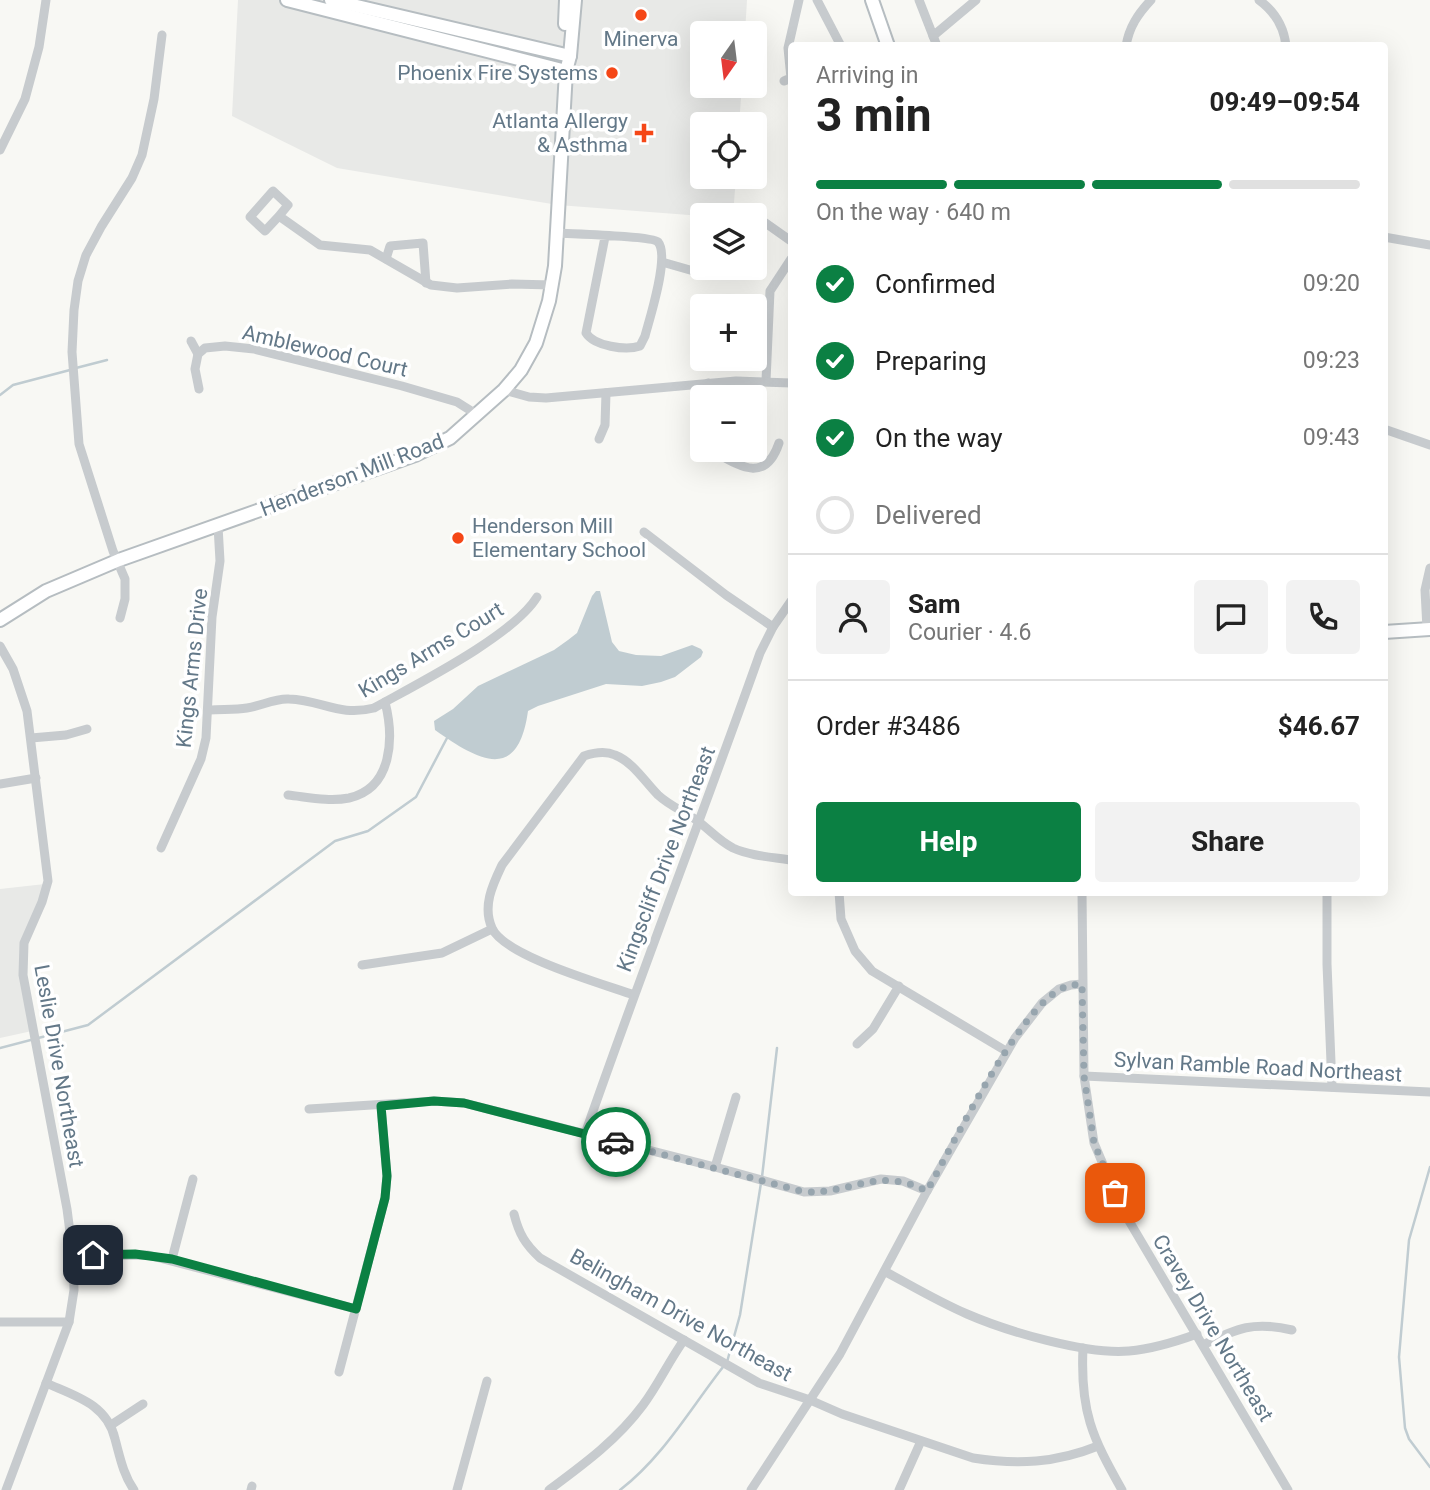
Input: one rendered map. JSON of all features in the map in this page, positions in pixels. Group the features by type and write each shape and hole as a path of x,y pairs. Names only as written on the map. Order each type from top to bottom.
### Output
{"street":[{"path":"0,150 25,99 39,47 46,0"},
{"path":"287,0 566,71"},
{"path":"331,0 567,56"},
{"name":"Henderson Mill Road","path":"566,0 567,56"},
{"name":"Henderson Mill Road","path":"0,620 47,591 119,560 415,455 450,438 504,390 521,370 536,342 552,285 567,56 575,0"},
{"path":"790,42 799,0"},
{"path":"817,0 839,42"},
{"path":"872,0 887,42"},
{"path":"919,0 935,41 976,0"},
{"path":"1127,42 1134,20 1151,0"},
{"path":"1259,0 1273,13 1283,31 1285,42"},
{"path":"120,618 125,599 125,579 113,551 79,444 72,352 74,310 78,281 86,255 132,178 142,155 154,99 162,35"},
{"path":"279,216 320,245 370,250 426,283 443,288 512,284 552,285"},
{"path":"767,225 788,239"},
{"path":"556,233 654,239 662,249 662,262 645,336 640,346 626,349 587,342 587,320 605,237"},
{"path":"1388,237 1430,245"},
{"path":"386,259 390,246 423,243 426,283"},
{"path":"662,262 690,270"},
{"path":"766,381 771,291 788,264"},
{"path":"191,341 198,354 195,369 199,389"},
{"name":"Amblewood Court","path":"198,354 205,348 225,346 254,349 457,402 476,414"},
{"path":"504,390 537,397 708,383 788,383"},
{"path":"599,439 605,425 606,393"},
{"path":"1388,430 1430,445"},
{"path":"732,462 743,468 754,469 775,455 779,443"},
{"name":"Kings Arms Drive","path":"161,848 201,759 209,710 212,617 220,561 218,526"},
{"path":"644,532 773,627"},
{"path":"1388,632 1428,629 1425,590 1430,568"},
{"name":"Kings Arms Court","path":"209,710 248,708 285,698 357,713 374,708 507,628 537,597"},
{"name":"Kingscliff Drive Northeast","path":"585,1134 760,653 788,605"},
{"name":"Leslie Drive Northeast","path":"0,646 21,689 31,738 48,881 24,943 23,975 67,1209 74,1290 69,1322 6,1490"},
{"path":"288,795 346,798 360,794 372,784 383,772 390,754 390,722 385,702"},
{"path":"31,738 66,736 87,729"},
{"path":"634,995 529,957 492,929 488,916 492,885 502,865 584,756 592,753 618,755 660,797 700,823 717,839 755,855 788,860"},
{"path":"0,784 36,778"},
{"path":"839,896 841,919 855,951 872,971 1006,1051"},
{"name":"Cravey Drive Northeast","path":"1082,896 1084,1076 1094,1143 1122,1209 1288,1490"},
{"path":"1327,896 1332,1087"},
{"path":"362,965 442,953 492,929"},
{"path":"751,1490 840,1354 1006,1051 1042,1003 1059,989 1082,984"},
{"path":"857,1044 873,1029 899,986"},
{"name":"Sylvan Ramble Road Northeast","path":"1084,1076 1430,1092"},
{"path":"715,1167 736,1097"},
{"path":"309,1109 434,1101 464,1103 804,1192 830,1191 881,1179 903,1181 927,1191"},
{"path":"339,1372 385,1198 387,1176 381,1106"},
{"path":"172,1259 193,1179"},
{"name":"Belingham Drive Northeast","path":"514,1214 519,1234 540,1258 760,1383 810,1400 842,1415 973,1458 1004,1462 1046,1461 1066,1458 1098,1446"},
{"path":"73,1256 135,1254 172,1259 356,1309"},
{"path":"886,1272 967,1314 1083,1349 1129,1351 1197,1335"},
{"path":"0,1322 69,1322"},
{"path":"1203,1345 1226,1332 1245,1326 1270,1326 1292,1330"},
{"path":"549,1490 587,1463 620,1433 643,1405 684,1340"},
{"path":"1083,1349 1082,1388 1087,1413 1098,1446 1122,1490"},
{"path":"457,1490 487,1381"},
{"path":"46,1383 90,1402 107,1417 119,1456 134,1490"},
{"path":"111,1425 143,1404"},
{"path":"899,1490 921,1441"}],"shaded area":[{"path":"238,0 747,0 746,21 690,21 690,98 741,98 740,112 690,112 690,189 735,189 734,203 690,203 690,215 558,205 337,168 232,116"},
{"path":"596,591 600,591 612,642 619,651 661,656 692,645 701,649 701,657 675,677 661,682 642,686 606,684 528,711 523,734 515,749 506,757 481,757 435,730 434,721 453,709 478,686 554,650 577,633"},
{"path":"45,884 21,955 32,1031 0,1038 0,889"}],"waterway":[{"path":"76,368 107,360"},
{"path":"0,395 13,385 70,370"},
{"path":"0,1048 88,1025 335,841 368,831 416,797 447,738"},
{"path":"762,1177 777,1048"},
{"path":"1430,1167 1409,1240 1399,1357 1405,1428 1409,1439 1430,1467"},
{"path":"727,1362 740,1315 761,1183"},
{"path":"620,1490 663,1448 723,1367"}],"way so far":[{"path":"616,1142 804,1192 830,1191 881,1179 903,1181 927,1191 1015,1038 1042,1003 1059,989 1082,984 1084,1076 1094,1143 1115,1193"}],"place":[{"name":"Minerva","path":"641,15"},
{"name":"Phoenix Fire Systems","path":"612,73"},
{"name":"Atlanta Allergy & Asthma","path":"644,133"},
{"name":"Henderson Mill Elementary School","path":"458,538"}],"route":[{"path":"93,1255 135,1254 172,1259 356,1309 385,1198 387,1176 381,1106 434,1101 464,1103 616,1142"}]}
